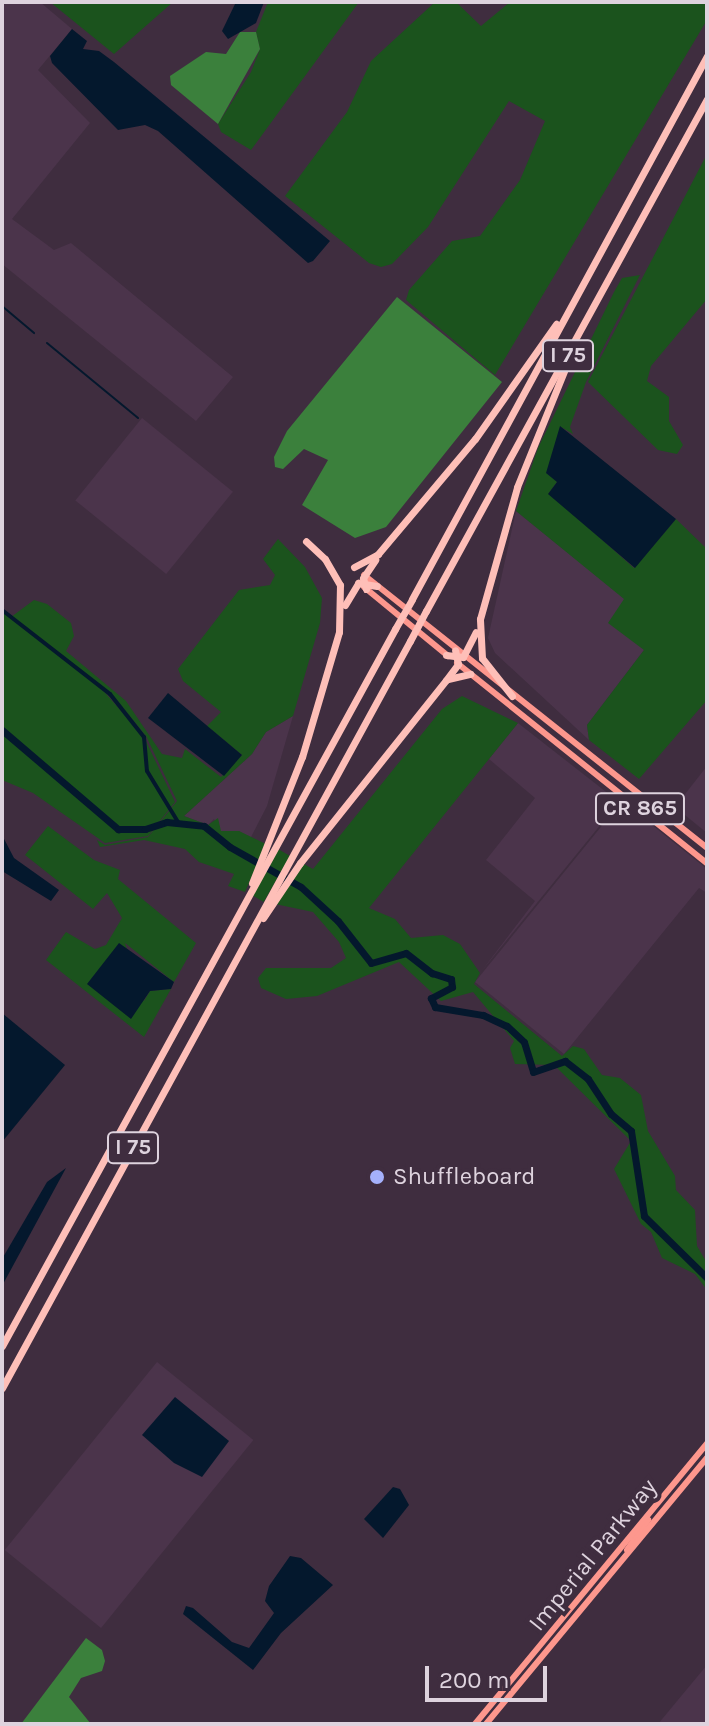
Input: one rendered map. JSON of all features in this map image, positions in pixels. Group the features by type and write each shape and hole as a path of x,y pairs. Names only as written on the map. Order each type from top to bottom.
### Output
{"highway":[{"name":"I 75","path":"2,1346 231,929 271,848 412,599 707,56"},
{"name":"I 75","path":"2,1388 707,99"},
{"path":"271,848 302,757 348,597 363,582 378,554 490,420 576,296"},
{"path":"266,909 446,680 480,619 528,457 581,332"},
{"path":"306,541 325,559 340,585 339,632"},
{"path":"354,567 378,554"},
{"path":"363,582 377,586"},
{"path":"480,619 482,658 512,696"},
{"path":"446,655 458,657"},
{"path":"446,680 470,674"}],"main road":[{"path":"363,582 446,655"},
{"name":"CR 865","path":"377,586 458,657 707,848"},
{"name":"CR 865","path":"458,657 470,674 707,863"},
{"name":"Imperial Parkway","path":"475,1724 707,1444"},
{"name":"Imperial Parkway","path":"486,1724 707,1458"},
{"path":"610,1562 624,1560 651,1512"}],"shaded area":[{"path":"2,2 40,2 72,29 38,70 90,123 12,219 54,250 71,243 233,377 196,421 2,264"},
{"path":"142,418 233,492 166,574 75,500"},
{"path":"516,511 625,599 644,650 587,725 589,740 495,653 488,638"},
{"path":"293,716 267,806 250,839 239,831 220,831 214,819 208,825 184,816 252,754 266,732"},
{"path":"518,723 619,802 480,973 535,901 486,860 535,798 489,759"},
{"path":"707,766 707,833 675,807"},
{"path":"622,801 707,869 707,893 699,888 564,1054 475,982"},
{"path":"157,1362 253,1440 101,1628 5,1550"},
{"path":"707,1665 707,1724 658,1724"}],"green space":[{"path":"50,2 173,2 114,54"},
{"path":"268,2 359,2 251,150 221,132 218,124 251,72 260,49 256,32"},
{"path":"435,2 456,2 481,26 510,2 707,2 707,20 495,375 406,300 409,290 452,241 480,236 520,180 545,121 509,101 428,227 392,264 381,267 369,263 285,196 347,112 371,61"},
{"path":"240,32 256,32 260,49 218,124 171,85 170,76 206,52 226,54"},
{"path":"707,154 707,299 651,366 647,381 669,397 669,421 683,445 677,454 658,450 588,382"},
{"path":"640,275 586,382 570,427 573,434 561,427 557,482 549,493 634,568 676,519 707,549 707,700 639,779 589,740 587,725 644,650 608,623 624,599 516,511 538,448 614,292 622,278"},
{"path":"397,297 502,382 386,527 355,538 302,505 328,460 304,449 283,469 275,467 274,457 287,431"},
{"path":"278,539 305,567 322,598 320,623 293,716 266,732 252,754 184,816 208,825 218,818 221,831 239,831 266,844 245,892 228,886 234,874 199,862 185,849 144,840 100,847 97,840 105,845 148,837 177,801 146,736 111,693 11,617 34,600 47,604 71,623 74,636 66,651 126,701 162,754 182,758 185,749 221,777 242,755 207,726 221,712 183,681 178,669 239,590 270,585 275,575 263,559"},
{"path":"2,610 93,679 144,737 175,802 148,836 105,843 33,793 2,780"},
{"path":"462,696 518,723 369,908 395,919 411,938 443,935 460,944 480,973 474,984 562,1056 573,1046 584,1049 602,1075 620,1078 641,1095 648,1131 675,1176 676,1190 695,1210 697,1246 707,1263 707,1290 695,1274 662,1258 651,1232 641,1224 614,1169 631,1141 554,1065 515,1064 510,1048 514,1041 473,992 441,1001 399,962 317,996 286,999 261,988 258,978 266,968 331,968 346,958 339,942 313,912 275,904 302,863 313,869 442,709"},
{"path":"48,826 94,860 120,870 118,879 196,943 174,982 125,943 144,1001 150,991 171,989 144,1037 46,960 66,932 95,949 106,945 122,918 107,893 93,909 25,855"},
{"path":"278,849 290,856 264,902 252,895"},
{"path":"86,1638 102,1650 105,1661 102,1671 81,1678 69,1697 91,1724 21,1724"}],"water":[{"path":"236,2 264,2 256,23 228,39 222,31"},
{"path":"72,29 87,41 83,49 99,51 114,62 330,241 313,261 308,263 158,131 145,125 118,130 52,63 50,56"},
{"path":"560,426 676,519 635,568 548,494 557,482 546,473"},
{"path":"168,693 242,755 224,776 148,718"},
{"path":"2,835 14,858 59,890 51,901 2,871"},
{"path":"119,943 174,982 171,989 150,991 131,1019 87,984"},
{"path":"2,1013 65,1065 2,1142"},
{"path":"66,1168 2,1286 2,1259 47,1182"},
{"path":"175,1397 229,1441 202,1477 174,1463 142,1435"},
{"path":"393,1487 400,1489 409,1505 383,1538 364,1519"},
{"path":"290,1556 301,1558 333,1585 281,1633 253,1670 183,1614 186,1606 193,1608 232,1642 249,1648 274,1613 265,1601 269,1586"}],"waterway":[{"path":"2,306 34,333"},
{"path":"47,343 138,418"},
{"path":"2,610 110,694 144,737 147,771 178,822"},
{"path":"2,730 118,829 145,829 167,822 204,826 230,847 301,887 338,921 371,963 406,953 432,973 451,979 452,987 431,998 435,1007 483,1015 507,1026 524,1042 533,1072 565,1061 588,1079 611,1114 631,1131 644,1216 707,1278"}],"place":[{"name":"Shuffleboard","path":"377,1177"}]}
